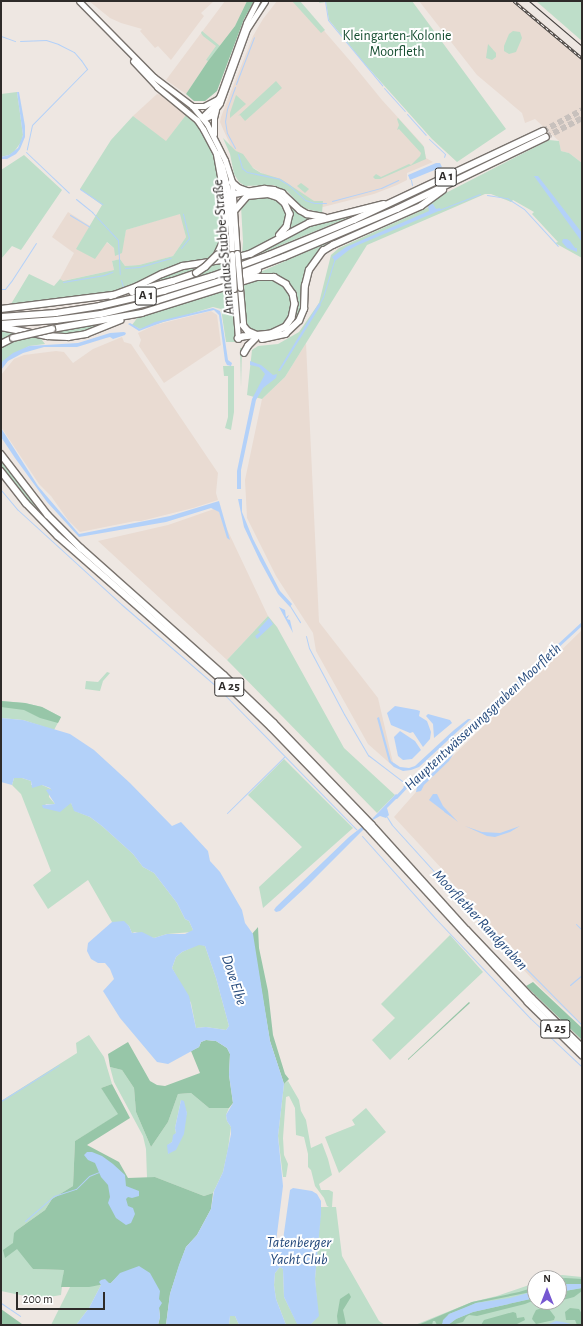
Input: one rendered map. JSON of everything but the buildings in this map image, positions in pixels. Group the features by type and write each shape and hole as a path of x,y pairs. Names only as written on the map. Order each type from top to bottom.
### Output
{"highway":[{"name":"A 1","path":"1,317 77,310 164,291 213,276 269,256 394,202 543,131"},
{"name":"A 1","path":"1,324 78,318 156,301 201,287 282,258 358,226 448,185 546,137"},
{"path":"1,309 111,296 150,287 196,273 217,255 224,240 226,224 225,199 217,155"},
{"path":"232,182 239,188 247,191"},
{"path":"238,339 243,337 271,338 285,334 299,321 304,309 307,274 315,260 323,251 333,245 421,206 448,185"},
{"path":"232,194 264,189 274,190 282,193 295,207 307,214 316,217 330,217"},
{"path":"235,210 244,198 251,195 268,194 282,200 289,210 289,223 283,232 268,245"},
{"path":"111,296 136,287 175,268 191,264 235,258 268,245 295,229 330,217 394,202"},
{"path":"215,291 282,258"},
{"path":"1,327 47,336 68,337 86,334 133,315 263,276 278,279 286,284 294,299 292,318 286,327 277,332 257,338 248,346 244,353"},
{"path":"1,306 39,305"},
{"path":"1,344 13,338 52,329 133,315"},
{"path":"243,324 248,331 257,338"},
{"name":"A 25","path":"1,454 34,497 64,532 98,565 224,675 274,723 467,930 582,1048"},
{"name":"A 25","path":"1,471 26,503 58,536 233,691 368,824 528,1002 582,1055"}],"main road":[{"path":"79,1 126,50 157,87 188,111 202,118"},
{"path":"203,129 202,118 218,99 246,22 257,1"},
{"path":"214,137 214,118 216,109 223,96 247,29 264,1"},
{"name":"Amandus-Stubbe-Straße","path":"126,50 159,82 192,106 202,118 214,137 225,160 232,182 232,194 235,210 235,253"},
{"path":"192,106 204,106 218,99"},
{"path":"202,118 216,109"},
{"path":"188,111 203,129 217,155 232,194 237,289"},
{"name":"Amandus-Stubbe-Straße","path":"237,289 243,324"},
{"name":"Amandus-Stubbe-Straße","path":"237,289 238,339"}],"shaded area":[{"path":"89,1 214,1 201,13 204,16 171,60 158,46 155,48 140,31 142,29 110,18"},
{"path":"225,1 247,1 235,26 208,61 186,94 166,80"},
{"path":"277,1 295,1 307,11 382,100 423,145 426,158 433,162 407,173 407,180 397,185 374,194 323,207 315,206 236,157 220,122 221,117 253,36 263,19"},
{"path":"419,1 517,1 582,57 582,163 569,153 561,151 559,141 535,119 525,123 522,113 477,75"},
{"path":"157,94 161,95 186,115 166,142 133,116"},
{"path":"68,212 90,226 77,248 106,242 121,253 126,230 181,213 186,237 173,256 139,265 125,266 120,259 112,261 114,270 62,281 60,279 74,253 52,237"},
{"path":"211,311 217,315 221,345 164,383 139,346 141,340 138,333 155,325"},
{"path":"122,337 124,342 131,344 218,473 216,493 218,500 141,521 80,532 68,520 51,496 39,484 1,427 1,375 14,359 24,355 56,351 64,352 73,363 93,349"},
{"path":"306,343 319,622 378,698 394,767 368,744 316,651 313,633 276,576 247,518 245,480 262,399 285,377"},
{"path":"217,508 268,616 227,660 98,541 168,525"},
{"path":"582,630 582,1025 542,989 484,929 443,870 394,817 416,792"}],"green space":[{"path":"247,1 254,1 244,19 217,91 205,101 194,101 186,94 208,61 235,26"},
{"path":"292,1 300,1 325,30 321,33"},
{"name":"Kleingarten-Kolonie Moorfleth","path":"320,1 412,1 506,129 457,162 432,139 364,63 329,20 326,2 319,3"},
{"path":"536,1 582,1 582,41"},
{"path":"202,31 220,46 208,61 206,60 216,46 203,36 201,33"},
{"path":"513,31 520,32 522,38 516,52 509,54 504,51 504,46 509,34"},
{"path":"488,44 496,53 496,57 492,60 486,58"},
{"path":"276,81 282,88 245,121 240,115 238,116"},
{"path":"17,92 23,135 21,142 14,152 1,157 1,94"},
{"path":"236,95 246,104 230,118 230,113"},
{"path":"186,115 192,121 193,119 199,126 212,152 223,195 225,221 223,238 216,253 210,260 182,264 127,289 108,294 84,298 11,304 29,274 54,286 60,279 63,281 114,270 112,261 120,259 125,266 139,265 173,256 186,237 180,214 126,230 122,253 115,256 114,248 107,242 95,259 76,249 102,205 80,189 111,140 133,116 166,141"},
{"path":"398,118 424,147 426,159 380,179 375,179 373,177 376,174 381,177 409,164 411,165 420,156 421,153 399,129 397,130 399,125"},
{"path":"223,138 236,151 243,154 253,168 261,173 281,179 314,201 323,201 322,213 303,208 287,191 273,185 245,186 239,182 234,174 230,154"},
{"path":"549,140 559,141 561,151 569,153 582,163 582,258 555,243 558,242 532,214 534,212 513,200 511,202 491,194 485,194 367,245 285,377 262,399 247,395 252,350 258,346 278,344 299,332 319,303 331,255 339,248 427,208 436,198"},
{"path":"24,155 62,190 21,250 12,246 1,259 1,170"},
{"path":"301,183 309,189 305,193 297,186"},
{"path":"281,195 315,218 287,230 290,222"},
{"path":"260,196 277,198 286,207 288,217 286,225 270,240 242,254 243,242 241,206 247,197"},
{"path":"428,199 422,204 334,243 315,258 309,267 299,317 286,332 283,332 292,323 297,308 284,281 251,276"},
{"path":"354,212 357,214 245,260 243,257 302,228"},
{"path":"229,261 230,266 198,277 213,263"},
{"path":"205,264 193,271 138,289 178,269"},
{"path":"265,278 279,282 288,291 292,297 292,310 289,319 282,326 271,330 256,332 251,330 246,321 244,284"},
{"path":"232,289 236,342 226,342 221,309 213,307 140,329 132,325 138,317"},
{"path":"110,321 86,332 64,336 46,333"},
{"path":"1,330 20,332 22,332 1,341"},
{"path":"38,335 45,344 29,346 1,363 1,348 10,343"},
{"path":"240,348 242,348 241,387"},
{"path":"223,366 234,366 234,412 231,430 225,428 228,417 228,376 224,376"},
{"path":"1,460 37,505 79,550 78,552 38,512 14,484 1,468"},
{"path":"268,616 277,627 344,748 395,795 377,813 227,660"},
{"path":"107,672 110,673 103,681 100,691 85,689 86,681 98,682"},
{"path":"1,701 25,703 42,707 61,717 54,730 23,720 1,718"},
{"path":"1,701 25,703 42,707 61,717 58,723 40,718 24,710 1,707"},
{"path":"284,759 353,828 263,908 259,887 302,847 248,795"},
{"path":"14,778 22,778 31,781 31,785 42,785 53,790 49,793 49,797 55,804 46,804 43,808 71,803 75,811 90,817 102,826 133,854 143,867 154,873 177,903 185,919 189,921 193,930 192,932 167,934 154,938 135,932 132,933 129,926 124,922 112,922 88,880 48,909 33,885 51,871 21,794 12,785"},
{"path":"258,927 259,948 268,991 273,1035 285,1074 289,1079 284,1084 270,1041 252,934"},
{"path":"450,935 483,972 390,1060 372,1040 395,1018 381,1004"},
{"path":"199,944 205,946 216,978 229,1026 226,1030 206,1027 196,1028 191,1003 172,968 176,957 182,952"},
{"path":"533,982 582,1028 582,1040 526,986"},
{"path":"469,1002 470,1003 408,1060 408,1059"},
{"path":"89,1035 104,1057 112,1084 101,1088 119,1114 75,1141 73,1186 52,1199 45,1210 17,1230 33,1269 64,1270 61,1295 49,1297 25,1296 1,1291 1,1101 77,1053 76,1043"},
{"path":"206,1040 216,1041 227,1048 230,1054 229,1075 233,1103 229,1108 209,1108 191,1093 178,1094 168,1122 151,1147 136,1112 134,1088 122,1070 110,1067 108,1054 128,1042 150,1081 157,1085 165,1086 200,1073 191,1051 199,1047 201,1042"},
{"path":"110,1067 122,1070 134,1088 136,1112 151,1147 168,1122 178,1094 191,1093 209,1108 229,1108 226,1115 227,1121 231,1127 228,1149 223,1172 213,1193 204,1196 155,1177 147,1178 146,1149 143,1136 114,1082","holes":["181,1100 187,1113 168,1154 168,1145 172,1142 176,1133 175,1128"]},
{"path":"288,1081 299,1100 301,1111 306,1120 311,1148 322,1143 328,1159 332,1175 319,1184 321,1190 329,1190 333,1192 332,1207 336,1207 342,1256 379,1321 385,1325 310,1325 318,1316 315,1279 321,1207 329,1207 315,1186 311,1170 308,1167 308,1154 304,1137 296,1135 295,1108 289,1096 286,1097 283,1138 284,1155 288,1164 286,1177 283,1177 278,1136 284,1084"},
{"path":"112,1084 130,1118 87,1145 119,1162 128,1178 155,1177 204,1196 213,1193 211,1209 197,1235 186,1247 179,1266 170,1294 166,1325 158,1325 160,1317 159,1308 119,1275 111,1283 89,1287 61,1287 64,1270 33,1269 17,1249 5,1258 3,1250 13,1243 14,1233 17,1230 45,1210 52,1199 73,1186 75,1141 118,1114 101,1088"},
{"path":"366,1108 386,1132 339,1173 325,1137 355,1125 352,1120"},
{"path":"280,1267 283,1269 284,1297 298,1325 286,1325 276,1299 274,1285 275,1273"},
{"path":"567,1276 582,1277 582,1325 415,1325 472,1302 497,1296 527,1286 527,1310 567,1310"},
{"path":"567,1278 582,1279 582,1284 567,1285"},
{"path":"101,1285 89,1308 76,1325 51,1325 70,1287"},
{"path":"582,1288 582,1291 574,1297 567,1299 567,1291"},
{"path":"527,1290 527,1293 476,1303 449,1314 442,1324 448,1325 437,1325 435,1321 433,1321 432,1325 418,1325 472,1302"},
{"path":"349,1293 351,1297 343,1310 346,1324 338,1325 337,1316 340,1299"},
{"path":"527,1300 527,1303 525,1304 477,1316 469,1315 463,1322 448,1325 456,1319 473,1312"},
{"path":"570,1308 579,1309 582,1314 582,1325 577,1325 575,1320 566,1320 565,1312"},
{"path":"1,1309 22,1324 1,1325"},
{"path":"536,1310 550,1310 555,1317 554,1320 536,1324 532,1319"},
{"path":"513,1312 516,1313 517,1318 524,1317 525,1320 515,1325 481,1325 484,1320"},
{"path":"230,1316 235,1316 239,1325 229,1325"}],"water":[{"path":"17,92 19,92 25,126 25,137 16,154 7,159 1,159 1,157 9,155 18,148 23,135"},
{"path":"436,163 440,163 442,167 410,180 408,175"},
{"path":"534,176 538,176 582,233 582,242"},
{"path":"433,204 436,209 440,208 441,210 358,245 335,261 332,257 346,247 429,211 428,205"},
{"path":"563,239 570,241 575,248 577,248 577,252 567,248 562,242"},
{"path":"319,303 321,305 280,371 278,371"},
{"path":"213,308 220,311 221,314 228,360 232,363 231,366 227,365 225,361 219,315 214,310 163,322 139,331 128,324 130,323 140,329 155,322"},
{"path":"110,333 126,333 125,335 113,339 110,337 77,347 44,347 23,353 8,361 1,370 1,363 4,360 13,353 29,346 78,343"},
{"path":"250,361 261,365 273,375 277,374 276,378 263,388 256,400 241,470 241,489 237,489 237,471 252,399 265,374 259,367 250,365"},
{"path":"1,428 38,486 79,534 170,516 219,501 230,540 227,538 219,512 211,508 166,522 79,537 47,502 15,458 1,437"},
{"path":"238,499 242,499 242,512 253,539 280,591 292,604 290,607 278,594 260,561 244,527"},
{"path":"279,607 285,610 286,617 289,615 287,619 290,620 293,633"},
{"path":"269,618 273,624 257,639 255,636 260,632 258,630"},
{"path":"582,622 582,626 406,789 403,787"},
{"path":"395,706 420,711 419,716 427,721 431,732 430,739 423,747 413,732 410,733 391,725 387,713"},
{"path":"428,714 450,720 452,723 434,738 433,724 426,716"},
{"path":"379,717 391,761 400,767 409,768 415,766 454,730 468,719 471,719 419,767 403,771 394,767 389,762 377,718"},
{"path":"1,718 23,720 70,734 94,750 130,783 172,826 181,822 208,851 210,861 220,872 242,910 245,923 253,934 270,1041 284,1084 278,1136 283,1186 276,1242 280,1244 283,1240 290,1190 293,1188 312,1191 317,1194 321,1201 315,1279 319,1316 310,1325 297,1324 284,1297 283,1269 280,1267 275,1273 274,1285 276,1299 286,1325 239,1325 235,1316 230,1316 229,1325 166,1325 170,1294 179,1265 186,1247 197,1235 211,1209 214,1191 223,1172 231,1134 231,1127 227,1121 226,1115 233,1103 229,1075 230,1054 227,1048 216,1041 206,1040 201,1042 199,1047 168,1064 157,1062 120,1018 103,991 114,979 110,969 105,963 98,963 91,959 87,951 88,943 112,922 124,921 129,926 132,933 142,932 154,938 167,934 185,934 193,930 189,921 185,919 177,903 154,873 143,867 133,854 102,826 90,817 74,811 71,803 60,812 43,808 42,805 55,804 46,790 49,789 52,791 50,788 42,785 32,788 31,781 22,778 14,778 12,785 1,782","holes":["199,945 205,946 216,978 229,1026 226,1030 206,1027 196,1028 189,996 172,968 176,957 182,952"]},
{"path":"400,731 415,741 421,750 412,759 403,760 398,756 394,737"},
{"path":"454,753 449,761 424,785 421,791 416,792 417,787"},
{"path":"396,794 399,796 387,808 389,815 386,818 380,816 373,820 280,911 276,912 274,910 349,837 372,819"},
{"path":"433,794 437,794 443,806 458,822 429,800"},
{"path":"465,826 482,832 500,833 520,826 510,832 495,837 487,836"},
{"path":"181,1100 184,1101 187,1113 184,1134 176,1150 168,1154 167,1145 172,1142 173,1135 176,1133 175,1128"},
{"path":"87,1152 92,1152 102,1156 113,1164 125,1175 126,1186 139,1191 139,1196 132,1198 128,1197 126,1199 128,1206 133,1208 135,1214 131,1223 126,1225 116,1218 108,1203 110,1197 108,1185 101,1177 95,1163 88,1160 84,1155"},
{"path":"139,1266 150,1273 160,1291 159,1299 162,1303 159,1308 160,1317 158,1325 76,1325 89,1308 101,1285 99,1282 101,1280 105,1279 111,1283 120,1273"},
{"path":"567,1284 582,1284 582,1288 567,1291"},
{"path":"527,1293 527,1300 473,1312 456,1319 448,1325 442,1325 443,1320 449,1314 476,1303 510,1298"},
{"path":"556,1321 563,1322 575,1325 546,1325"}],"waterway":[{"path":"325,1 328,20 382,85"},
{"path":"1,36 15,41"},
{"path":"236,84 254,37"},
{"path":"20,41 46,40 58,44 74,52 87,69 32,125 27,149"},
{"path":"235,87 227,109 225,121 227,133 235,148"},
{"path":"384,88 405,111"},
{"path":"407,114 426,135"},
{"path":"429,139 445,154 444,157"},
{"path":"26,152 69,193"},
{"path":"238,154 242,168 247,172 279,179 289,185 305,200 315,203 326,203"},
{"path":"332,201 381,188 398,180"},
{"path":"411,180 412,185"},
{"path":"80,189 102,204"},
{"path":"439,210 480,194"},
{"path":"487,195 507,198 524,209 558,246"},
{"path":"76,199 92,212 118,240 120,274"},
{"path":"181,248 189,238 183,214"},
{"path":"70,215 90,227"},
{"path":"1,289 5,289 12,280 36,243"},
{"path":"125,268 139,267 171,258"},
{"path":"319,304 323,297 334,260"},
{"path":"63,282 104,275 112,272"},
{"path":"121,280 123,287"},
{"path":"1,490 18,510 121,604 215,685 356,829"},
{"path":"290,606 300,622"},
{"path":"306,636 309,648 344,714 368,755 406,784"},
{"path":"227,813 284,757"},
{"name":"Hauptentwässerungsgraben Moorfleth","path":"396,797 407,785"},
{"path":"444,811 450,815"},
{"name":"Moorflether Randgraben","path":"387,817 392,825 479,921 582,1025"},
{"path":"362,836 436,919 530,1018 582,1067"},
{"path":"576,924 582,930"},
{"path":"570,985 582,975"},
{"path":"1,1101 59,1065"},
{"path":"25,1221 54,1196 76,1189 89,1176 99,1172"},
{"path":"1,1303 20,1316"}],"tunnel":[{"path":"543,131 582,110"},
{"path":"546,137 582,118"}],"tram line":[{"path":"529,1 582,46"}],"railway":[{"path":"514,1 582,58"}],"water label":[{"name":"Dove Elbe","path":"234,980"},
{"name":"Tatenberger Yacht Club","path":"299,1250"}]}
